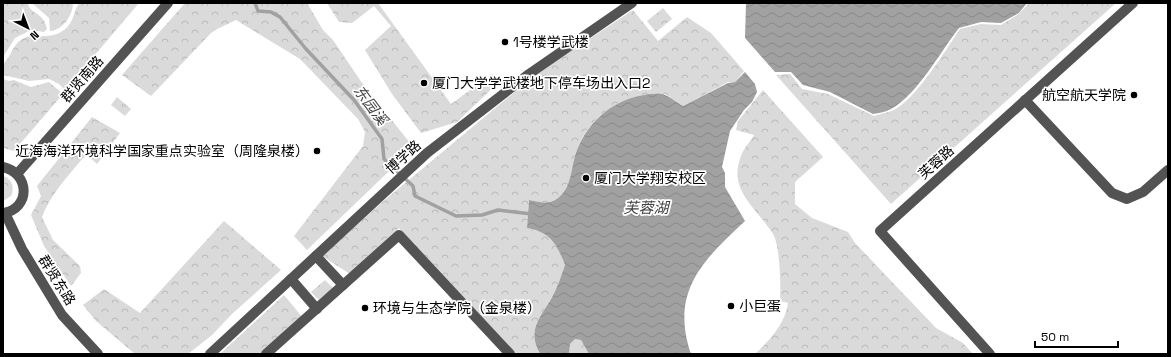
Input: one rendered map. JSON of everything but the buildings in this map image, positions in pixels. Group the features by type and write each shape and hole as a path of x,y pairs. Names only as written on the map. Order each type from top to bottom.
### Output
{"street":[{"name":"群贤南路","path":"17,174 168,3"},
{"name":"博学路","path":"210,354 414,164 529,74 632,3"},
{"name":"芙蓉路","path":"990,354 880,231 1133,3"},
{"path":"1025,100 1112,193 1127,199 1143,192 1168,170"},
{"path":"3,167 10,169 17,174 22,181 24,190 23,198 16,207 4,213"},
{"name":"群贤东路","path":"4,213 22,249 62,315 98,354"},
{"path":"266,354 399,235 510,354"},
{"path":"316,256 343,285"},
{"path":"290,280 317,309"}],"green space":[{"path":"3,3 27,3 31,10 43,19 47,29 44,32 31,30 15,38 3,57"},
{"path":"32,3 73,3 73,8 63,25 50,31 49,18"},
{"path":"79,3 139,3 65,90 59,84 49,79 29,81 3,75 4,63 17,44 29,36 49,36 64,30 72,21"},
{"path":"185,3 307,3 323,30 333,40 360,80 410,143 411,150 307,250 294,236 363,146 365,132 358,119 300,59 236,20 213,31 151,96 122,75"},
{"path":"327,3 378,3 451,104 492,74 499,82 457,122 421,133 392,94 365,50 391,26 374,6 352,23 339,22"},
{"path":"1029,3 1116,3 891,204 776,75 790,74 802,89 828,94 874,116 890,112 901,105 920,86 960,29 981,24 1001,25 1019,14"},
{"path":"663,8 672,19 656,32 647,21"},
{"path":"633,10 658,41 687,17 711,33 744,71 735,82 728,82 683,106 663,93 657,93 632,98 610,108 600,115 592,124 579,144 568,184 562,194 552,202 529,200 527,228 542,233 552,240 556,245 565,265 555,291 536,326 536,346 540,354 516,354 399,228 350,274 322,256 386,199 535,75"},
{"path":"3,79 9,81 14,80 31,87 49,82 63,94 14,151 3,148"},
{"path":"763,90 823,157 795,182 795,204 812,218 848,232 855,243 936,328 963,343 973,354 755,354 780,325 784,318 788,303 780,301 780,267 777,247 773,234 746,199 738,179 738,168 742,153 754,135 736,130 738,121"},
{"path":"117,97 131,109 125,116 111,105"},
{"path":"92,117 120,133 97,164 88,156 83,158 55,193 42,217 53,240 80,266 81,273 71,286 44,246 31,215 41,196 37,186"},
{"path":"3,176 11,181 13,190 11,196 3,201"},
{"path":"224,221 281,270 232,314 212,335 188,354 135,354 96,321 83,305 104,289 140,313"},
{"path":"325,280 333,288 319,300 311,292"},
{"path":"284,295 303,318 262,354 220,354"},
{"path":"575,339 581,340 589,354 569,354 570,344"}],"water":[{"path":"746,3 1027,3 1019,13 1001,23 981,22 959,28 928,72 901,102 885,112 873,114 830,92 803,85 791,72 775,72 745,38"},
{"name":"芙蓉湖","path":"745,72 755,84 757,92 752,102 744,110 730,131 722,167 725,173 725,187 745,221 715,250 703,264 694,279 688,295 685,313 686,332 691,354 589,354 581,340 575,339 570,344 569,354 540,354 536,346 535,339 536,325 555,291 565,265 556,245 552,240 542,233 527,228 529,200 552,202 562,194 568,184 579,144 593,124 610,108 632,98 654,94 663,94 683,106 728,83 735,82"}],"waterway":[{"name":"东园溪","path":"255,3 258,11 271,12 280,17 306,49 354,100 382,139 384,159 413,186 415,196 456,216 482,215 498,210 532,214"}],"place":[{"name":"1号楼学武楼","path":"505,42"},
{"name":"厦门大学学武楼地下停车场出入口2","path":"424,83"},
{"name":"航空航天学院","path":"1134,95"},
{"name":"近海海洋环境科学国家重点实验室（周隆泉楼）","path":"317,151"},
{"name":"厦门大学翔安校区","path":"586,178"},
{"name":"小巨蛋","path":"731,306"},
{"name":"环境与生态学院（金泉楼）","path":"365,308"}]}
